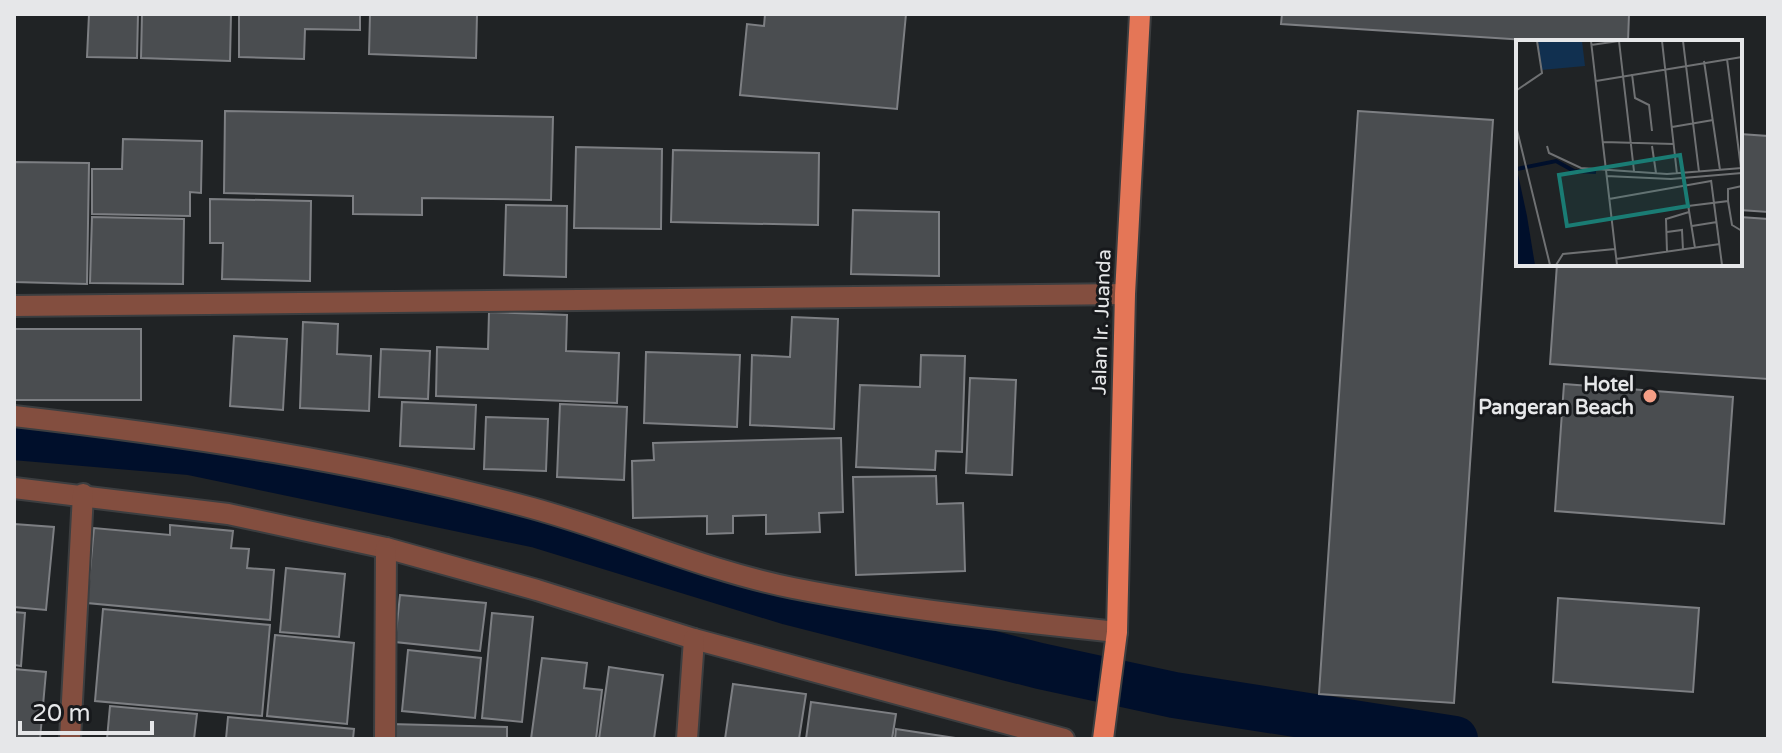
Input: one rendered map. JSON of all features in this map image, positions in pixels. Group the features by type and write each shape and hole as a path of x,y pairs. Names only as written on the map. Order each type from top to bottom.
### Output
{"main road":[{"name":"Jalan Ir. Juanda","path":"1105,731 1117,632 1125,294 1140,14"}],"street":[{"path":"14,306 540,300 684,295 1125,294"},
{"path":"14,416 178,435 335,463 533,508 697,563 793,588 1117,632"},
{"path":"14,488 228,514 386,548 694,639 1064,739"},
{"path":"70,739 83,494"},
{"path":"385,739 386,548"},
{"path":"687,739 694,639"}],"building":[{"path":"89,14 138,14 137,58 87,57"},
{"path":"142,14 231,14 230,61 141,58"},
{"path":"239,14 360,14 360,30 305,29 304,59 239,57"},
{"path":"370,14 477,14 476,58 369,54"},
{"path":"765,14 906,14 897,109 740,95 747,24 764,26"},
{"path":"1282,14 1629,14 1628,40 1526,40 1281,24"},
{"path":"225,111 553,117 551,200 422,198 422,215 353,214 353,196 224,193"},
{"path":"1358,111 1493,120 1454,703 1319,694"},
{"path":"1742,134 1768,136 1768,212 1742,210"},
{"path":"123,139 202,141 201,193 190,192 190,216 92,214 92,169 122,169"},
{"path":"576,147 662,149 661,229 574,228"},
{"path":"673,150 819,153 818,225 671,222"},
{"path":"15,162 89,163 87,284 14,282"},
{"path":"210,199 311,201 310,281 222,279 223,243 210,243"},
{"path":"506,205 567,206 566,277 504,275"},
{"path":"853,210 939,212 939,276 851,274"},
{"path":"92,217 184,219 183,284 90,283"},
{"path":"1742,217 1768,219 1768,379 1550,364 1557,266 1742,266"},
{"path":"489,312 567,315 566,351 619,353 617,403 436,396 437,347 488,349"},
{"path":"792,317 838,319 834,429 750,425 752,355 790,357"},
{"path":"303,322 338,324 337,354 371,356 369,411 300,408"},
{"path":"14,329 141,329 141,400 14,400"},
{"path":"234,336 287,339 283,410 230,406"},
{"path":"381,349 430,351 428,399 379,397"},
{"path":"646,352 740,355 737,427 644,423"},
{"path":"921,355 965,356 962,452 936,451 935,470 856,467 860,385 920,387"},
{"path":"970,378 1016,380 1012,475 966,473"},
{"path":"1564,384 1733,397 1724,524 1555,511"},
{"path":"402,402 476,405 474,449 400,446"},
{"path":"560,404 627,407 624,480 557,477"},
{"path":"486,417 548,419 546,471 484,469"},
{"path":"841,438 843,512 819,513 820,532 766,534 766,515 733,516 733,533 707,534 707,516 633,518 632,461 654,460 653,443"},
{"path":"936,476 937,504 963,503 965,571 856,575 853,477"},
{"path":"14,524 54,527 46,610 14,607"},
{"path":"170,525 233,531 231,548 249,549 247,568 274,570 270,620 87,603 94,528 170,535"},
{"path":"286,568 345,574 339,637 280,632"},
{"path":"400,595 486,603 480,651 395,642"},
{"path":"1558,598 1699,608 1693,692 1553,682"},
{"path":"103,609 270,625 262,716 95,701"},
{"path":"14,612 25,613 21,666 14,665"},
{"path":"492,613 533,617 522,722 482,718"},
{"path":"275,635 354,643 347,724 267,716"},
{"path":"408,650 481,658 475,718 402,711"},
{"path":"542,658 587,663 584,688 602,690 596,739 531,739"},
{"path":"609,667 663,675 654,739 599,739"},
{"path":"14,669 46,672 40,739 14,739"},
{"path":"733,684 806,694 799,739 725,739"},
{"path":"811,702 896,714 892,739 806,739"},
{"path":"110,706 197,714 194,739 107,739"},
{"path":"228,717 354,729 353,739 226,739"},
{"path":"390,724 507,727 507,739 390,739"},
{"path":"896,729 962,739 895,739"}],"waterway":[{"path":"14,437 190,452 538,525 789,602 1040,666 1174,695 1455,739"}],"place":[{"name":"Hotel Pangeran Beach","path":"1650,396"}]}
